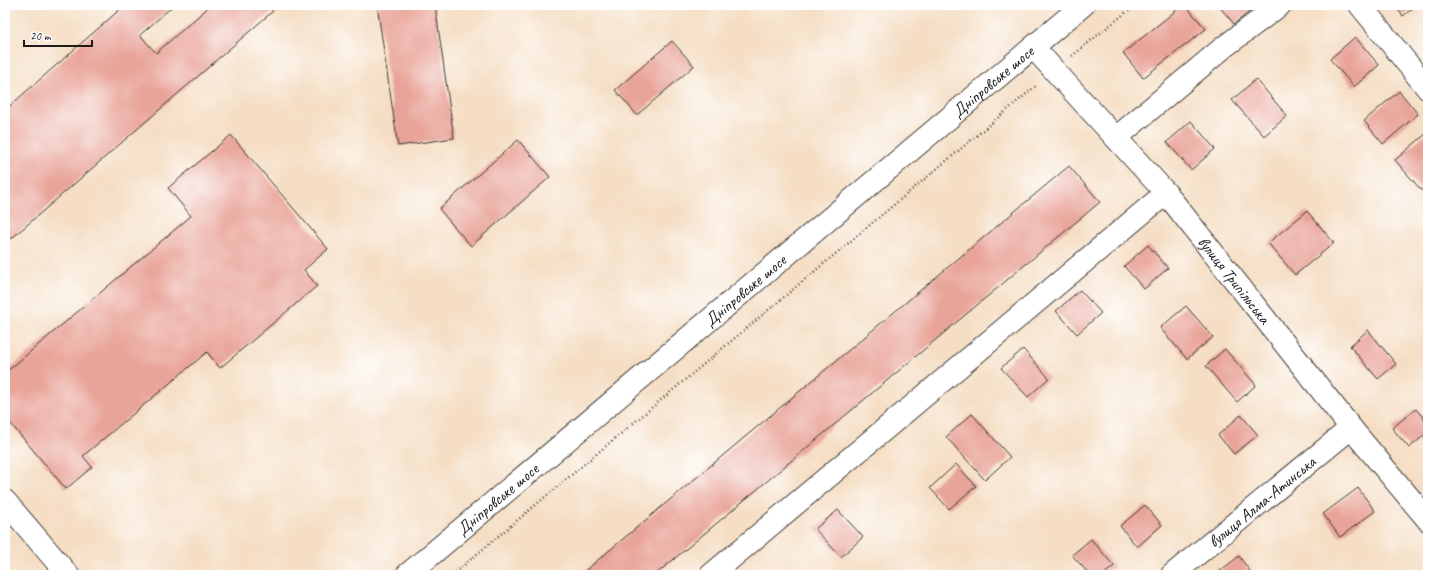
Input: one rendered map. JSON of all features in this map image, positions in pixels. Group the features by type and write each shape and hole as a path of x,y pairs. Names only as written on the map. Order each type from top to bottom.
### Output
{"street":[{"name":"Дніпровське шосе","path":"407,575 1083,5"},
{"path":"1116,138 1224,47 1280,5"},
{"path":"1360,5 1428,89"},
{"name":"вулиця Трипільська","path":"1033,47 1166,193 1351,428 1428,520"},
{"path":"711,575 1166,193"},
{"name":"вулиця Алма-Атинська","path":"1172,575 1351,428"},
{"path":"5,501 68,575"}],"path":[{"path":"452,575 1055,70 1135,5"}],"building":[{"path":"125,5 174,5 140,35 156,53 211,5 268,5 273,11 5,244 5,110"},
{"path":"377,5 435,5 454,138 398,146"},
{"path":"1183,5 1185,5 1206,29 1143,78 1123,53"},
{"path":"1218,5 1258,5 1234,24"},
{"path":"1394,5 1417,5 1403,16"},
{"path":"1355,37 1379,65 1354,87 1330,59"},
{"path":"672,41 694,66 637,115 615,90"},
{"path":"1256,79 1287,116 1264,136 1232,100"},
{"path":"1399,91 1418,114 1383,144 1364,121"},
{"path":"1191,121 1215,149 1191,170 1167,142"},
{"path":"1428,132 1428,186 1422,191 1395,160"},
{"path":"231,135 328,249 304,270 317,286 220,368 207,352 83,456 92,467 66,489 5,417 5,373 191,216 168,188"},
{"path":"518,140 550,177 471,246 439,209"},
{"path":"1069,166 1100,202 655,575 580,575"},
{"path":"1307,211 1334,243 1295,275 1268,243"},
{"path":"1148,245 1168,268 1144,289 1124,266"},
{"path":"1080,290 1101,313 1077,334 1056,311"},
{"path":"1186,306 1213,337 1187,359 1160,328"},
{"path":"1368,330 1396,364 1378,379 1350,346"},
{"path":"1023,349 1049,378 1028,397 1001,368"},
{"path":"1225,349 1256,385 1237,402 1206,366"},
{"path":"1416,409 1428,423 1428,432 1409,448 1392,428"},
{"path":"972,414 1010,457 985,480 946,437"},
{"path":"1241,415 1258,435 1234,454 1218,435"},
{"path":"956,464 976,486 949,509 930,488"},
{"path":"1358,488 1375,511 1340,537 1323,514"},
{"path":"1145,505 1162,525 1137,547 1120,526"},
{"path":"838,510 863,537 841,557 815,529"},
{"path":"1091,539 1114,566 1103,575 1090,575 1072,555"},
{"path":"1239,556 1253,575 1215,575"}]}
